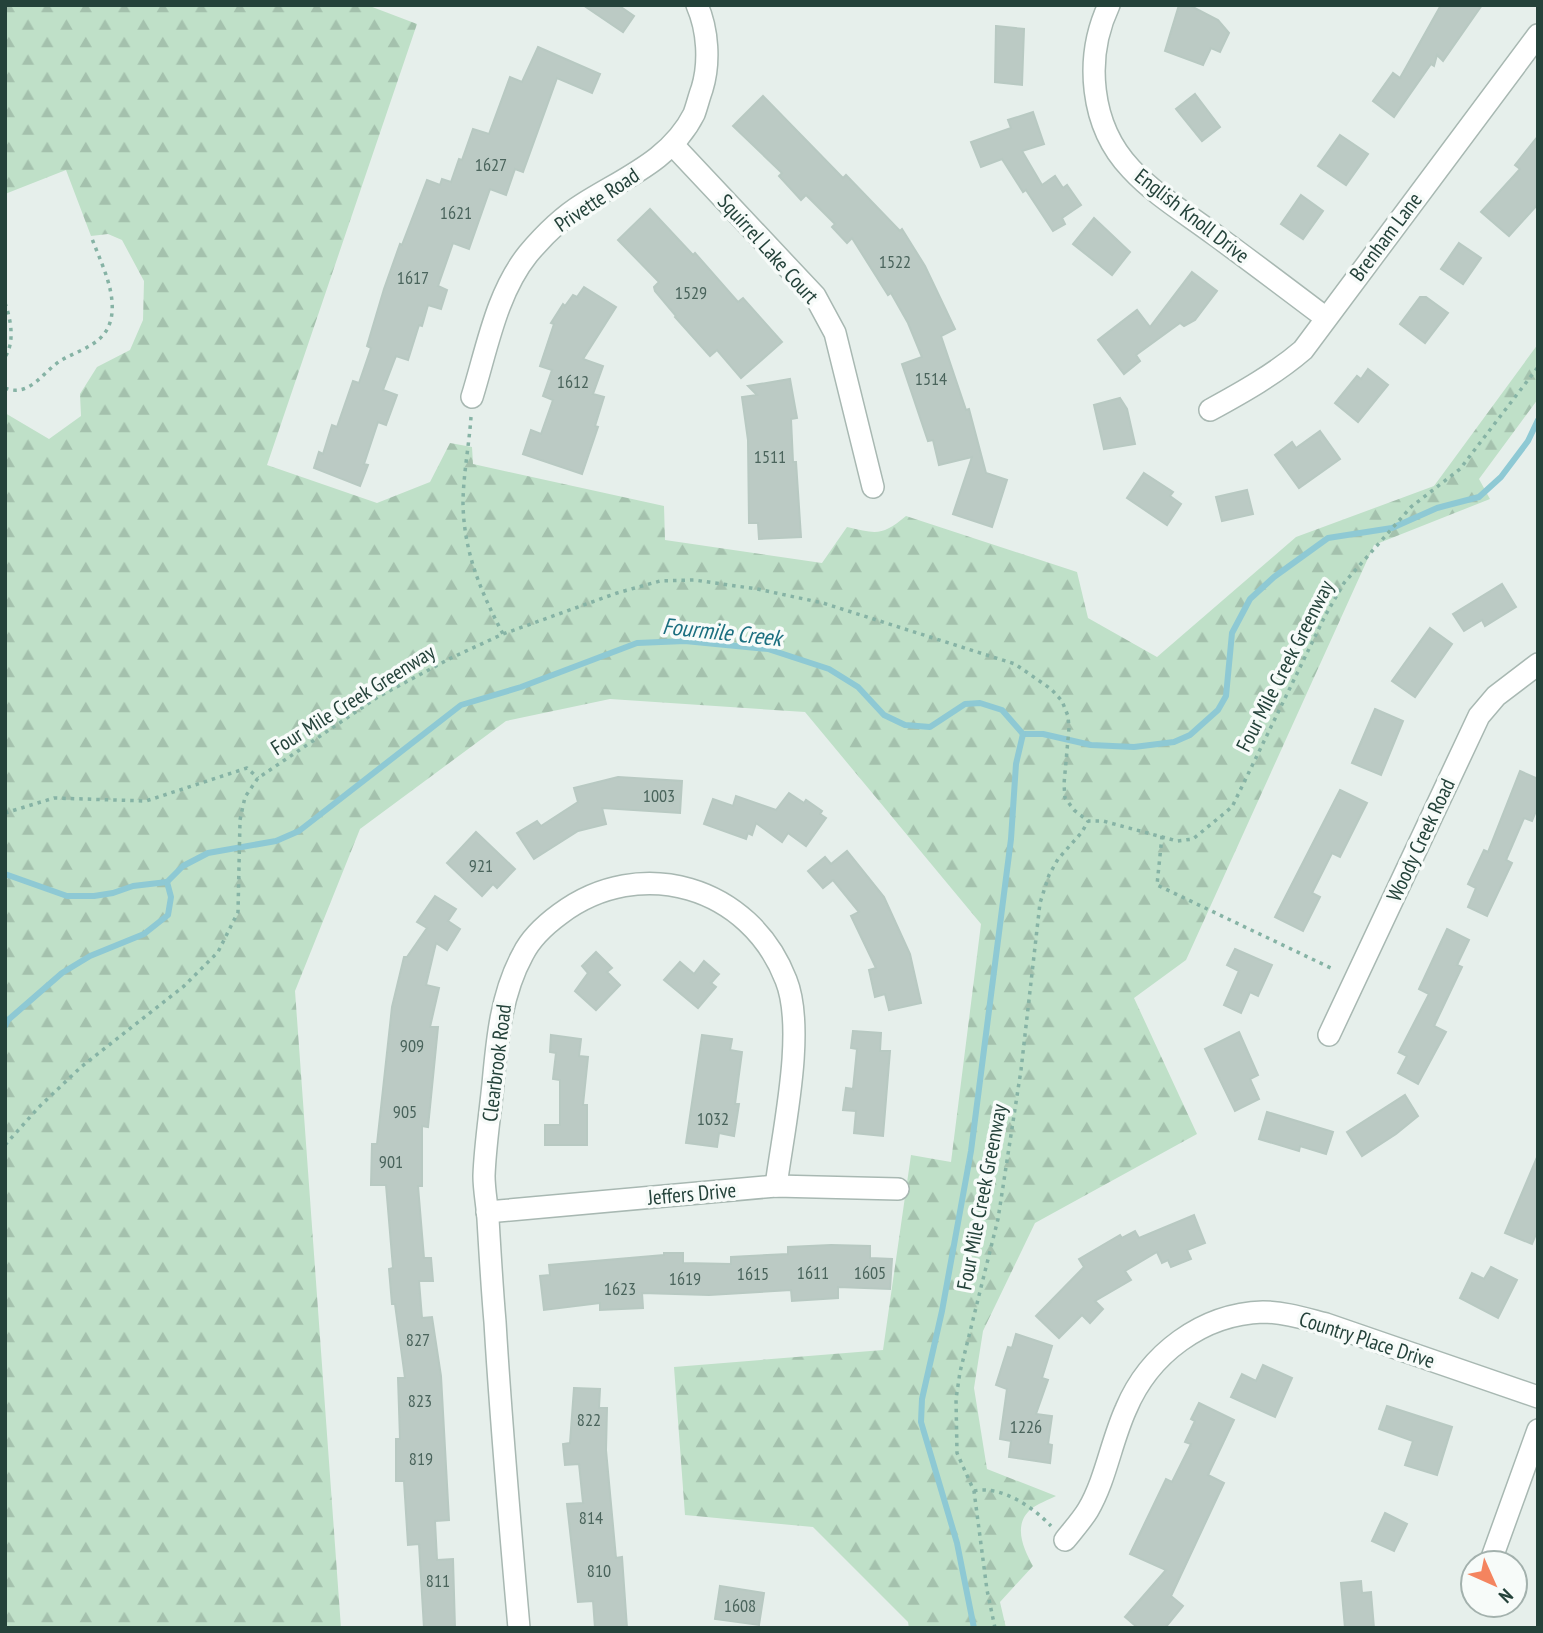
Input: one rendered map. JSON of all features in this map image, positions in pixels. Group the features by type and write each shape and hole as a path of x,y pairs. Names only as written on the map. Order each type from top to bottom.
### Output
{"street":[{"name":"Privette Road","path":"472,397 504,292 527,256 554,226 583,204 639,173 673,145 694,114 707,71 703,19 697,5"},
{"name":"English Knoll Drive","path":"1109,5 1102,19 1093,58 1093,76 1102,120 1118,153 1131,170 1158,193 1326,318"},
{"name":"Brenham Lane","path":"1210,410 1255,385 1303,350 1538,36"},
{"name":"Squirrel Lake Court","path":"673,145 816,296 835,333 873,487"},
{"name":"Woody Creek Road","path":"1329,1035 1479,716 1496,696 1538,664"},
{"name":"Clearbrook Road","path":"519,1628 484,1176 497,1036 507,990 523,952 545,925 574,903 606,889 636,882 682,887 709,895 732,909 765,940 787,982 795,1014 793,1054 776,1186"},
{"name":"Jeffers Drive","path":"487,1212 776,1186 898,1189"},
{"name":"Country Place Drive","path":"1065,1540 1088,1510 1103,1478 1126,1409 1139,1382 1171,1346 1202,1327 1229,1317 1263,1312 1291,1315 1326,1324 1538,1397"},
{"path":"1495,1549 1538,1430"}],"path":[{"path":"5,388 22,389 34,384 59,362 83,351 103,337 111,321 113,303 91,236"},
{"path":"5,303 11,336 5,357"},
{"name":"Four Mile Creek Greenway","path":"5,1145 39,1107 81,1068 184,986 218,951 238,912 240,820 245,797 258,778 379,697 451,658 503,634 617,593 660,581 694,580 757,589 824,603 1015,664 1052,690 1062,701 1069,728 1065,798 1074,810 1088,821 1103,821 1177,841 1193,839 1232,807 1325,616 1344,583 1405,514 1460,469 1538,367"},
{"path":"472,397 463,503 468,546 480,590 503,634"},
{"path":"5,813 54,799 146,801 247,768 258,778"},
{"name":"Four Mile Creek Greenway","path":"995,1628 987,1590 977,1503 957,1453 956,1399 960,1371 998,1219 1021,1070 1040,903 1053,867 1088,821"},
{"path":"1161,836 1157,885 1355,980"},
{"path":"974,1491 988,1488 1035,1509 1065,1540"}],"green space":[{"path":"5,5 367,5 417,24 267,465 377,503 430,482 450,443 472,447 473,464 664,506 665,540 822,563 847,527 879,532 906,516 1077,572 1088,618 1157,657 1296,537 1434,486 1538,344 1538,399 1479,479 1490,499 1374,545 1186,960 1134,998 1197,1134 1035,1223 983,1331 974,1388 987,1469 1056,1496 1031,1509 1022,1522 1023,1545 1033,1566 1000,1602 1006,1628 909,1628 908,1622 813,1527 685,1515 674,1367 883,1350 911,1155 951,1162 981,924 805,712 610,699 506,721 360,829 295,991 341,1628 5,1628 5,413 49,439 81,416 80,394 97,367 130,350 143,320 144,281 122,240 108,234 91,236 66,170 5,194"}],"building":[{"path":"583,5 618,5 634,16 623,32"},
{"path":"1179,5 1189,5 1218,20 1229,33 1220,52 1211,48 1203,65 1165,51"},
{"path":"1441,5 1482,5 1443,61 1437,55 1434,66 1431,64 1394,117 1373,101 1393,73 1400,78"},
{"path":"996,26 1024,29 1022,85 995,82"},
{"path":"538,47 600,74 592,93 557,78 523,172 515,169 506,195 490,189 469,249 453,243 438,286 447,290 441,309 428,305 408,360 396,356 383,390 397,395 386,425 378,422 364,464 368,465 360,486 314,468 319,452 323,454 332,425 337,427 353,381 359,383 371,348 367,346 384,289 427,180 440,185 442,179 451,182 473,129 489,134 510,77 522,82"},
{"path":"1195,94 1220,127 1202,141 1176,109"},
{"path":"763,96 843,178 846,175 900,231 902,229 925,266 955,329 941,336 966,410 969,409 986,473 1007,480 992,527 953,514 972,457 939,465 933,440 928,441 902,364 922,357 908,323 891,293 888,295 852,238 847,243 832,227 835,224 806,195 801,200 779,176 782,173 733,126"},
{"path":"1033,112 1044,144 1022,151 1042,185 1055,176 1063,188 1067,185 1081,205 1062,218 1065,224 1053,231 1002,159 981,167 971,142 1011,128 1008,120"},
{"path":"1340,135 1368,154 1346,185 1318,166"},
{"path":"1538,136 1538,204 1509,236 1481,212 1520,169 1515,165"},
{"path":"1301,195 1323,211 1303,239 1281,224"},
{"path":"650,209 693,255 695,253 738,302 743,298 782,342 741,378 717,350 710,356 675,317 655,291 654,287 659,282 618,240"},
{"path":"1094,218 1130,252 1112,275 1073,244"},
{"path":"1459,243 1481,258 1463,284 1441,269"},
{"path":"1192,272 1217,291 1195,320 1184,326 1180,323 1136,355 1140,361 1124,374 1098,340 1137,310 1150,327"},
{"path":"584,287 616,307 583,359 603,366 593,394 604,397 595,426 598,427 582,474 523,454 531,430 541,434 553,400 543,396 552,370 540,366 554,324 551,323 563,304 565,306 573,295 577,297"},
{"path":"1420,297 1426,297 1448,313 1425,343 1400,324"},
{"path":"1368,369 1388,385 1358,422 1335,403 1357,376 1361,379"},
{"path":"790,379 797,418 791,419 801,537 759,539 758,523 749,523 748,440 742,397 757,395 748,386"},
{"path":"1120,398 1127,409 1135,444 1104,449 1094,405"},
{"path":"1320,431 1340,459 1299,488 1275,455 1292,442 1296,448"},
{"path":"1144,473 1173,492 1170,496 1181,504 1167,525 1127,498"},
{"path":"1247,490 1253,514 1222,521 1216,497"},
{"path":"1502,584 1516,607 1485,626 1482,620 1464,631 1453,614"},
{"path":"1430,628 1452,644 1415,697 1392,681"},
{"path":"1375,709 1403,721 1381,775 1352,763"},
{"path":"1520,771 1538,779 1538,806 1532,821 1524,818 1506,860 1512,863 1487,916 1468,907 1476,888 1468,884 1484,850 1488,852"},
{"path":"618,777 682,781 680,813 602,808 606,824 578,831 534,859 517,833 537,821 541,826 578,802 574,788"},
{"path":"1340,790 1367,803 1340,857 1332,853 1312,893 1320,897 1303,931 1275,917"},
{"path":"789,793 804,803 806,800 822,811 820,814 826,818 806,846 788,833 782,842 756,823 752,835 748,833 746,839 704,824 713,799 733,806 736,796 776,810"},
{"path":"476,832 515,869 497,888 493,884 482,896 447,863"},
{"path":"847,851 884,897 910,954 921,1003 889,1010 885,994 875,997 869,970 876,968 851,916 859,912 833,880 823,888 808,871 825,857 831,864"},
{"path":"435,896 456,909 448,921 460,929 447,950 436,943 426,985 439,988 430,1027 438,1027 428,1127 422,1126 422,1186 418,1186 424,1258 431,1258 433,1281 419,1281 422,1318 432,1317 441,1376 449,1520 435,1521 437,1560 453,1559 455,1628 424,1628 419,1544 408,1545 404,1481 396,1481 396,1439 400,1439 398,1378 405,1378 395,1304 392,1304 389,1269 393,1268 386,1185 371,1185 372,1144 377,1144 392,1007 404,957 407,957 427,928 417,922"},
{"path":"1447,929 1469,940 1457,965 1462,967 1434,1026 1446,1032 1418,1084 1398,1073 1407,1056 1399,1052 1429,994 1419,989"},
{"path":"1235,949 1272,965 1258,996 1250,992 1241,1013 1224,1005 1239,971 1227,965"},
{"path":"596,952 612,968 607,972 620,985 596,1010 575,991 588,973 582,966"},
{"path":"704,961 719,974 711,983 716,987 698,1008 664,980 680,962 694,974"},
{"path":"853,1031 881,1033 880,1051 890,1051 883,1136 854,1133 856,1111 843,1110 846,1088 853,1089 857,1049 851,1048"},
{"path":"1239,1032 1258,1075 1250,1079 1259,1099 1235,1111 1205,1049"},
{"path":"551,1035 581,1039 579,1056 588,1057 583,1105 587,1105 587,1145 545,1145 545,1125 560,1125 560,1080 553,1079 556,1053 550,1052"},
{"path":"702,1035 732,1039 730,1050 742,1052 734,1136 719,1133 717,1147 686,1143"},
{"path":"1405,1095 1418,1116 1362,1156 1347,1132"},
{"path":"1267,1112 1333,1132 1326,1154 1300,1146 1299,1151 1259,1139"},
{"path":"1538,1155 1538,1229 1532,1244 1505,1233"},
{"path":"1194,1215 1205,1243 1187,1250 1191,1259 1171,1267 1168,1260 1162,1263 1157,1252 1125,1271 1131,1280 1095,1301 1103,1309 1090,1323 1082,1315 1059,1338 1036,1316 1084,1267 1079,1259 1120,1235 1122,1238 1135,1231 1139,1238"},
{"path":"870,1246 870,1258 892,1259 890,1289 838,1287 838,1298 792,1301 791,1290 709,1295 642,1293 643,1308 600,1310 600,1303 544,1310 540,1276 550,1275 549,1265 664,1253 683,1253 683,1263 731,1264 731,1257 788,1254 788,1247"},
{"path":"1491,1267 1517,1280 1498,1318 1460,1298 1472,1273 1484,1279"},
{"path":"1016,1334 1052,1346 1042,1378 1048,1380 1036,1414 1052,1416 1048,1444 1052,1445 1050,1463 1009,1457 1011,1441 1000,1439 1007,1389 996,1385 1008,1347 1012,1348"},
{"path":"1263,1365 1292,1378 1275,1417 1231,1397 1242,1374 1256,1381"},
{"path":"574,1388 600,1389 599,1408 607,1408 606,1450 616,1558 622,1557 627,1628 595,1628 593,1601 578,1602 567,1504 583,1503 579,1464 565,1465 563,1444 570,1443"},
{"path":"1199,1403 1234,1420 1208,1475 1224,1483 1171,1596 1183,1606 1165,1628 1138,1628 1125,1617 1166,1570 1130,1554 1166,1479 1172,1482 1191,1444 1185,1442 1195,1421 1191,1419"},
{"path":"1387,1406 1452,1427 1437,1475 1405,1465 1413,1441 1379,1429"},
{"path":"1385,1513 1407,1524 1394,1551 1372,1541"},
{"path":"1361,1581 1362,1593 1371,1592 1374,1628 1345,1628 1341,1583"},
{"path":"720,1586 764,1593 759,1625 715,1619"}],"waterway":[{"name":"Fourmile Creek","path":"167,882 183,866 208,853 276,841 299,831 461,705 521,687 637,643 685,641 768,649 829,669 858,687 884,715 905,725 930,727 965,704 980,703 1002,710 1023,734 1043,734 1091,745 1134,747 1174,742 1190,735 1218,710 1226,696 1232,633 1250,599 1274,577 1328,538 1392,528 1437,508 1479,497 1501,477 1528,441 1538,420"},
{"path":"974,1628 957,1543 921,1422 922,1399 942,1311 971,1151 1011,839 1016,764 1023,734"},
{"path":"5,874 67,896 94,896 133,886 167,882"},
{"name":"Fourmile Creek","path":"5,1026 8,1020 62,973 90,956 144,934 168,915 171,897 167,882"}]}
